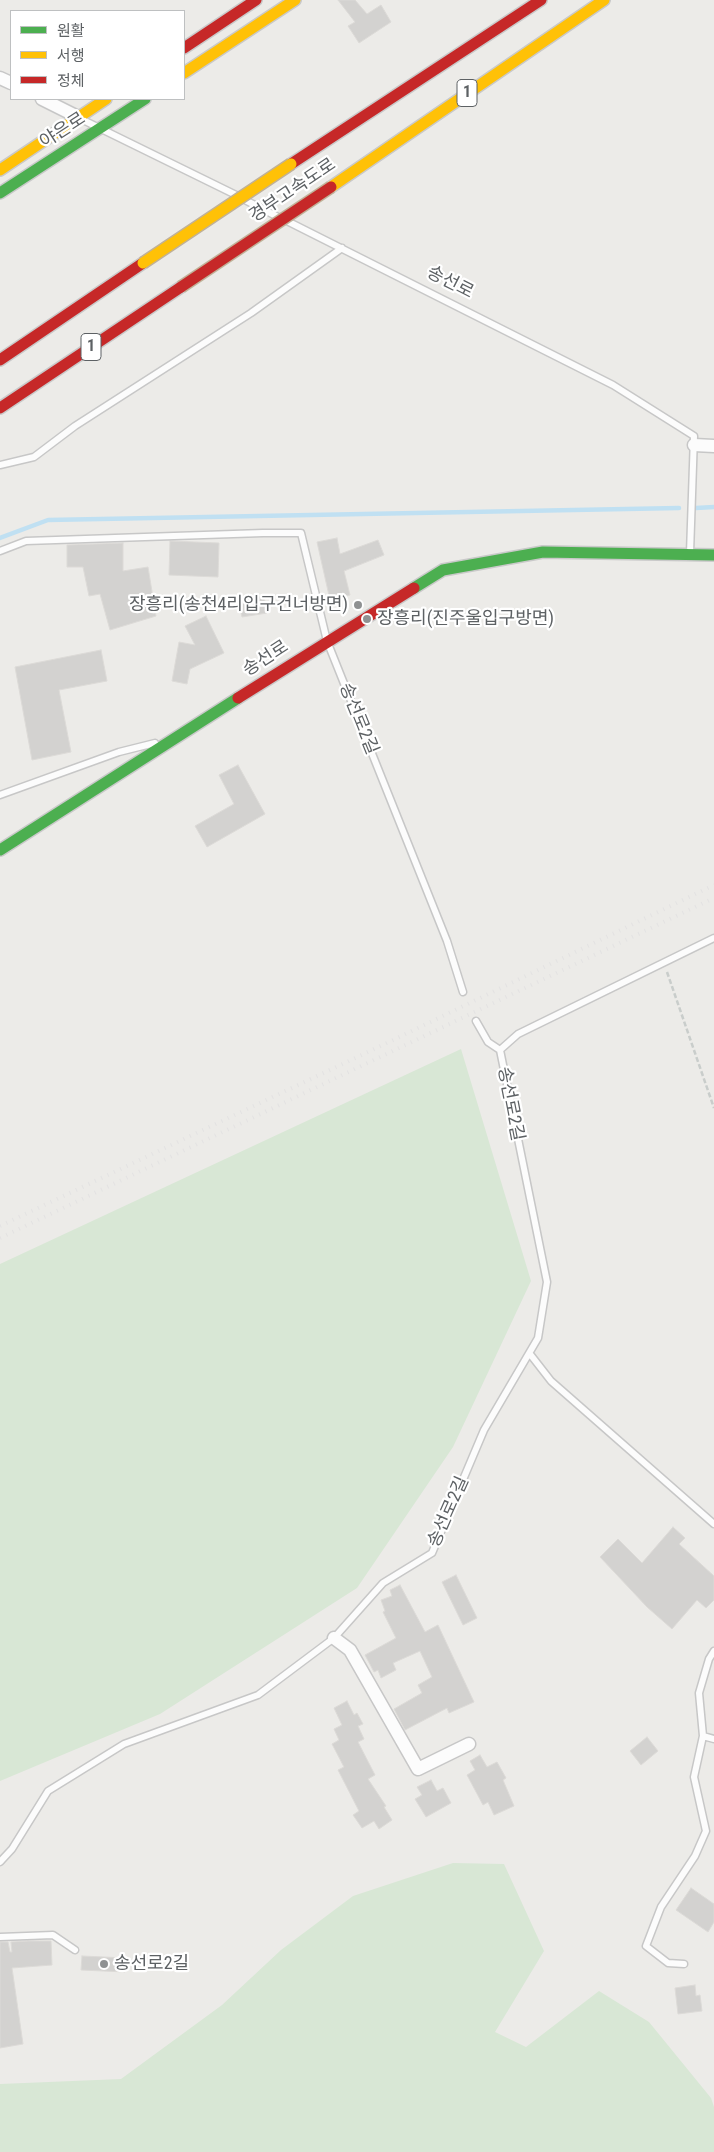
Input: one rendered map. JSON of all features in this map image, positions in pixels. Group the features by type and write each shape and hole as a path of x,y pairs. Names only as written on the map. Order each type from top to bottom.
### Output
{"main road":[{"path":"185,47 256,0"},
{"path":"185,72 295,0"},
{"name":"경부고속도로","path":"0,360 291,164 540,0"},
{"name":"경부고속도로","path":"0,408 331,187 604,0"},
{"name":"야은로","path":"0,170 104,100"},
{"name":"야은로","path":"0,193 143,100"},
{"name":"송선로","path":"0,850 327,641 443,570 543,552 714,555"}],"street":[{"path":"44,100 78,117"},
{"path":"694,445 714,446"},
{"path":"334,1638 350,1650 418,1769 468,1744"}],"lane":[{"name":"송선로","path":"78,117 342,248 613,386 694,436 694,445"},
{"path":"0,465 34,457 74,426 251,313 342,248"},
{"path":"690,555 694,445"},
{"name":"송선로2길","path":"0,551 26,542 263,532 301,533 327,641 447,942 463,992"},
{"path":"0,795 119,752 176,738"},
{"path":"500,1050 518,1034 714,938"},
{"name":"송선로2길","path":"0,1862 12,1849 48,1791 124,1744 258,1695 334,1638 383,1583 432,1553 484,1430 538,1338 547,1282 500,1050 488,1042 476,1021"},
{"path":"530,1354 551,1381 714,1524"},
{"path":"684,1964 668,1963 646,1946 661,1907 696,1856 706,1831 694,1777 703,1736 699,1694 709,1659 714,1651"},
{"path":"703,1736 714,1739"},
{"path":"0,1938 53,1935 75,1950"}],"path":[{"path":"663,962 714,1108"}],"green space":[{"path":"461,1049 531,1281 453,1447 357,1588 160,1714 0,1781 0,1264"},
{"path":"453,1863 504,1864 544,1951 495,2032 526,2047 599,1991 649,2022 711,2098 714,2107 714,2152 0,2152 0,2084 121,2079 222,2005 281,1950 353,1896"}],"building":[{"path":"338,0 355,0 367,14 381,5 391,22 359,43 348,26 355,22"},
{"path":"337,538 340,554 378,540 384,555 344,571 350,595 330,600 317,542"},
{"path":"170,541 219,543 218,577 169,575"},
{"path":"123,543 123,571 148,567 156,616 110,630 100,594 89,596 83,567 67,567 67,545"},
{"path":"264,596 267,613 242,617 238,601"},
{"path":"206,616 224,653 190,669 187,684 172,681 179,642 195,645 185,626"},
{"path":"101,650 107,681 59,690 71,752 32,760 15,667"},
{"path":"238,765 265,814 207,847 195,826 234,804 219,775"},
{"path":"673,1527 685,1538 679,1544 714,1576 714,1600 706,1608 697,1600 672,1629 647,1607 600,1557 618,1539 642,1563"},
{"path":"456,1575 477,1618 463,1625 442,1582"},
{"path":"400,1585 425,1632 438,1625 474,1702 449,1713 447,1708 405,1730 394,1709 422,1693 418,1685 432,1677 420,1651 393,1663 396,1670 381,1678 378,1670 374,1672 365,1655 396,1638 383,1612 385,1611 381,1600 392,1596 390,1590"},
{"path":"347,1701 354,1715 357,1713 363,1724 358,1726 364,1739 358,1742 375,1775 368,1779 386,1806 384,1807 392,1820 379,1829 374,1821 362,1828 353,1815 359,1811 338,1770 344,1767 332,1744 339,1740 334,1729 342,1725 334,1708"},
{"path":"647,1737 658,1751 641,1765 630,1751"},
{"path":"480,1755 487,1767 497,1762 506,1778 503,1780 514,1806 494,1815 488,1802 483,1805 467,1775 475,1770 470,1761"},
{"path":"431,1780 437,1791 443,1788 451,1803 426,1817 415,1799 422,1795 417,1787"},
{"path":"691,1888 714,1904 714,1922 708,1932 676,1910"},
{"path":"51,1941 52,1965 12,1968 23,2044 0,2048 0,1942 8,1942 10,1952 12,1952 11,1942"},
{"name":"송선로2길","path":"82,1956 126,1958 125,1972 81,1970"},
{"path":"695,1985 696,1996 700,1995 702,2011 678,2014 675,1988"}],"waterway":[{"path":"696,508 714,507"},
{"path":"0,538 48,520 679,508"}],"railway":[{"path":"0,1226 389,1042 714,885"},
{"path":"0,1238 714,898"}],"traffic: fast":[{"path":"0,193 143,100"},
{"path":"414,588 443,570 543,552 714,555"},
{"path":"0,850 238,698"}],"traffic: slow":[{"path":"185,72 295,0"},
{"path":"331,187 604,0"},
{"path":"0,170 105,100"},
{"path":"143,263 291,164"}],"traffic: jam":[{"path":"185,47 256,0"},
{"path":"291,164 541,0"},
{"path":"181,287 331,187"},
{"path":"0,360 143,263"},
{"path":"0,408 181,287"},
{"path":"238,698 414,588"}],"place":[{"name":"장흥리(송천4리입구건너방면)","path":"358,605"},
{"name":"장흥리(진주울입구방면)","path":"367,619"},
{"name":"송선로2길","path":"104,1964"}]}
